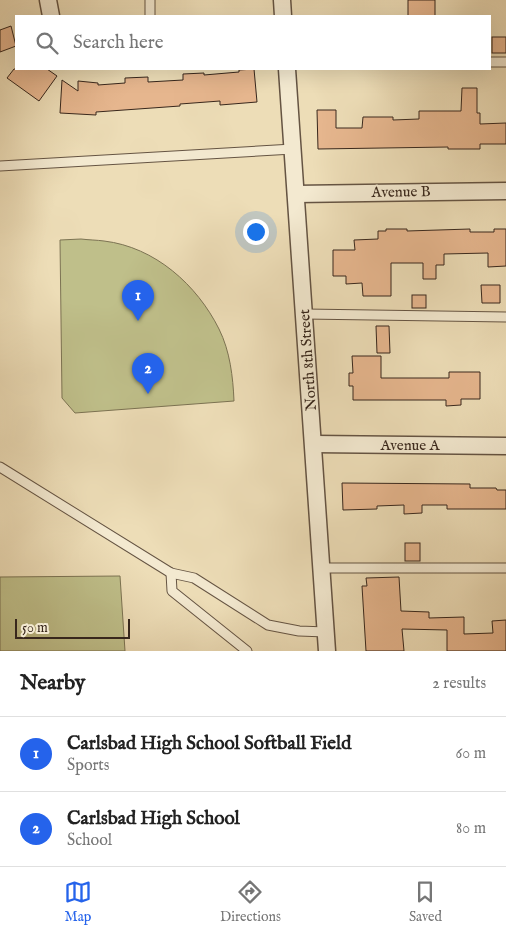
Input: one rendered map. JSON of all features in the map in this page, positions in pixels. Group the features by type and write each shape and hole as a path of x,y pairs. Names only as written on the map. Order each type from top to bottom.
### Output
{"street":[{"path":"48,0 51,15"},
{"path":"282,0 282,15"},
{"name":"North 8th Street","path":"286,70 305,314 327,651"},
{"name":"Avenue B","path":"296,194 506,191"},
{"name":"Avenue A","path":"314,444 506,446"}],"lane":[{"path":"150,0 150,15"},
{"path":"491,62 506,62"},
{"path":"0,166 292,149"},
{"path":"305,314 506,317"},
{"path":"0,467 171,573 194,578 268,625 299,631 326,632"},
{"path":"322,568 506,568"},
{"path":"171,573 172,591 247,651"}],"green space":[{"path":"60,240 104,241 140,251 157,260 186,283 210,313 223,337 230,364 234,401 75,413 62,398"},
{"path":"120,576 125,651 0,651 0,577"}],"building":[{"path":"408,0 435,0 435,15 408,15"},
{"path":"11,26 15,46 0,52 0,30"},
{"path":"492,37 506,37 506,53 492,53"},
{"path":"14,69 48,70 57,76 39,101 7,78"},
{"path":"239,70 254,70 257,102 220,105 220,101 180,104 180,106 96,112 96,115 60,113 62,80 78,91 78,81 98,83 98,85 125,83 125,78 148,77 148,82 183,80 183,74 204,73 204,75 239,72"},
{"path":"462,88 477,88 477,113 480,113 480,124 506,123 506,144 480,144 480,149 448,149 448,147 318,149 317,110 336,110 336,128 362,128 363,117 393,117 393,120 419,119 419,111 461,111"},
{"path":"386,229 407,229 407,231 470,229 470,232 494,232 494,229 506,229 506,266 488,267 488,253 444,254 444,265 436,265 436,279 423,279 423,263 391,263 391,296 363,296 362,283 346,284 346,276 333,276 333,250 355,250 354,240 378,239 378,231 386,231"},
{"path":"481,285 500,285 500,303 482,303"},
{"path":"412,295 426,295 426,308 412,308"},
{"path":"376,326 389,326 390,353 377,353"},
{"path":"352,356 381,356 381,378 449,378 449,372 480,372 480,399 461,399 461,405 446,406 446,400 353,400 353,386 349,386 349,373 353,373"},
{"path":"342,483 470,484 470,488 496,488 497,490 506,490 506,509 447,509 447,505 422,505 422,513 404,514 404,505 377,506 377,509 343,510"},
{"path":"405,543 420,543 420,561 405,561"},
{"path":"399,577 401,611 429,612 429,618 464,617 464,634 493,633 492,621 506,620 506,651 447,651 447,630 402,629 404,651 366,651 362,586 367,586 366,578"}],"place":[{"name":"Carlsbad High School Softball Field","path":"138,321"},
{"name":"Carlsbad High School","path":"148,394"}]}
